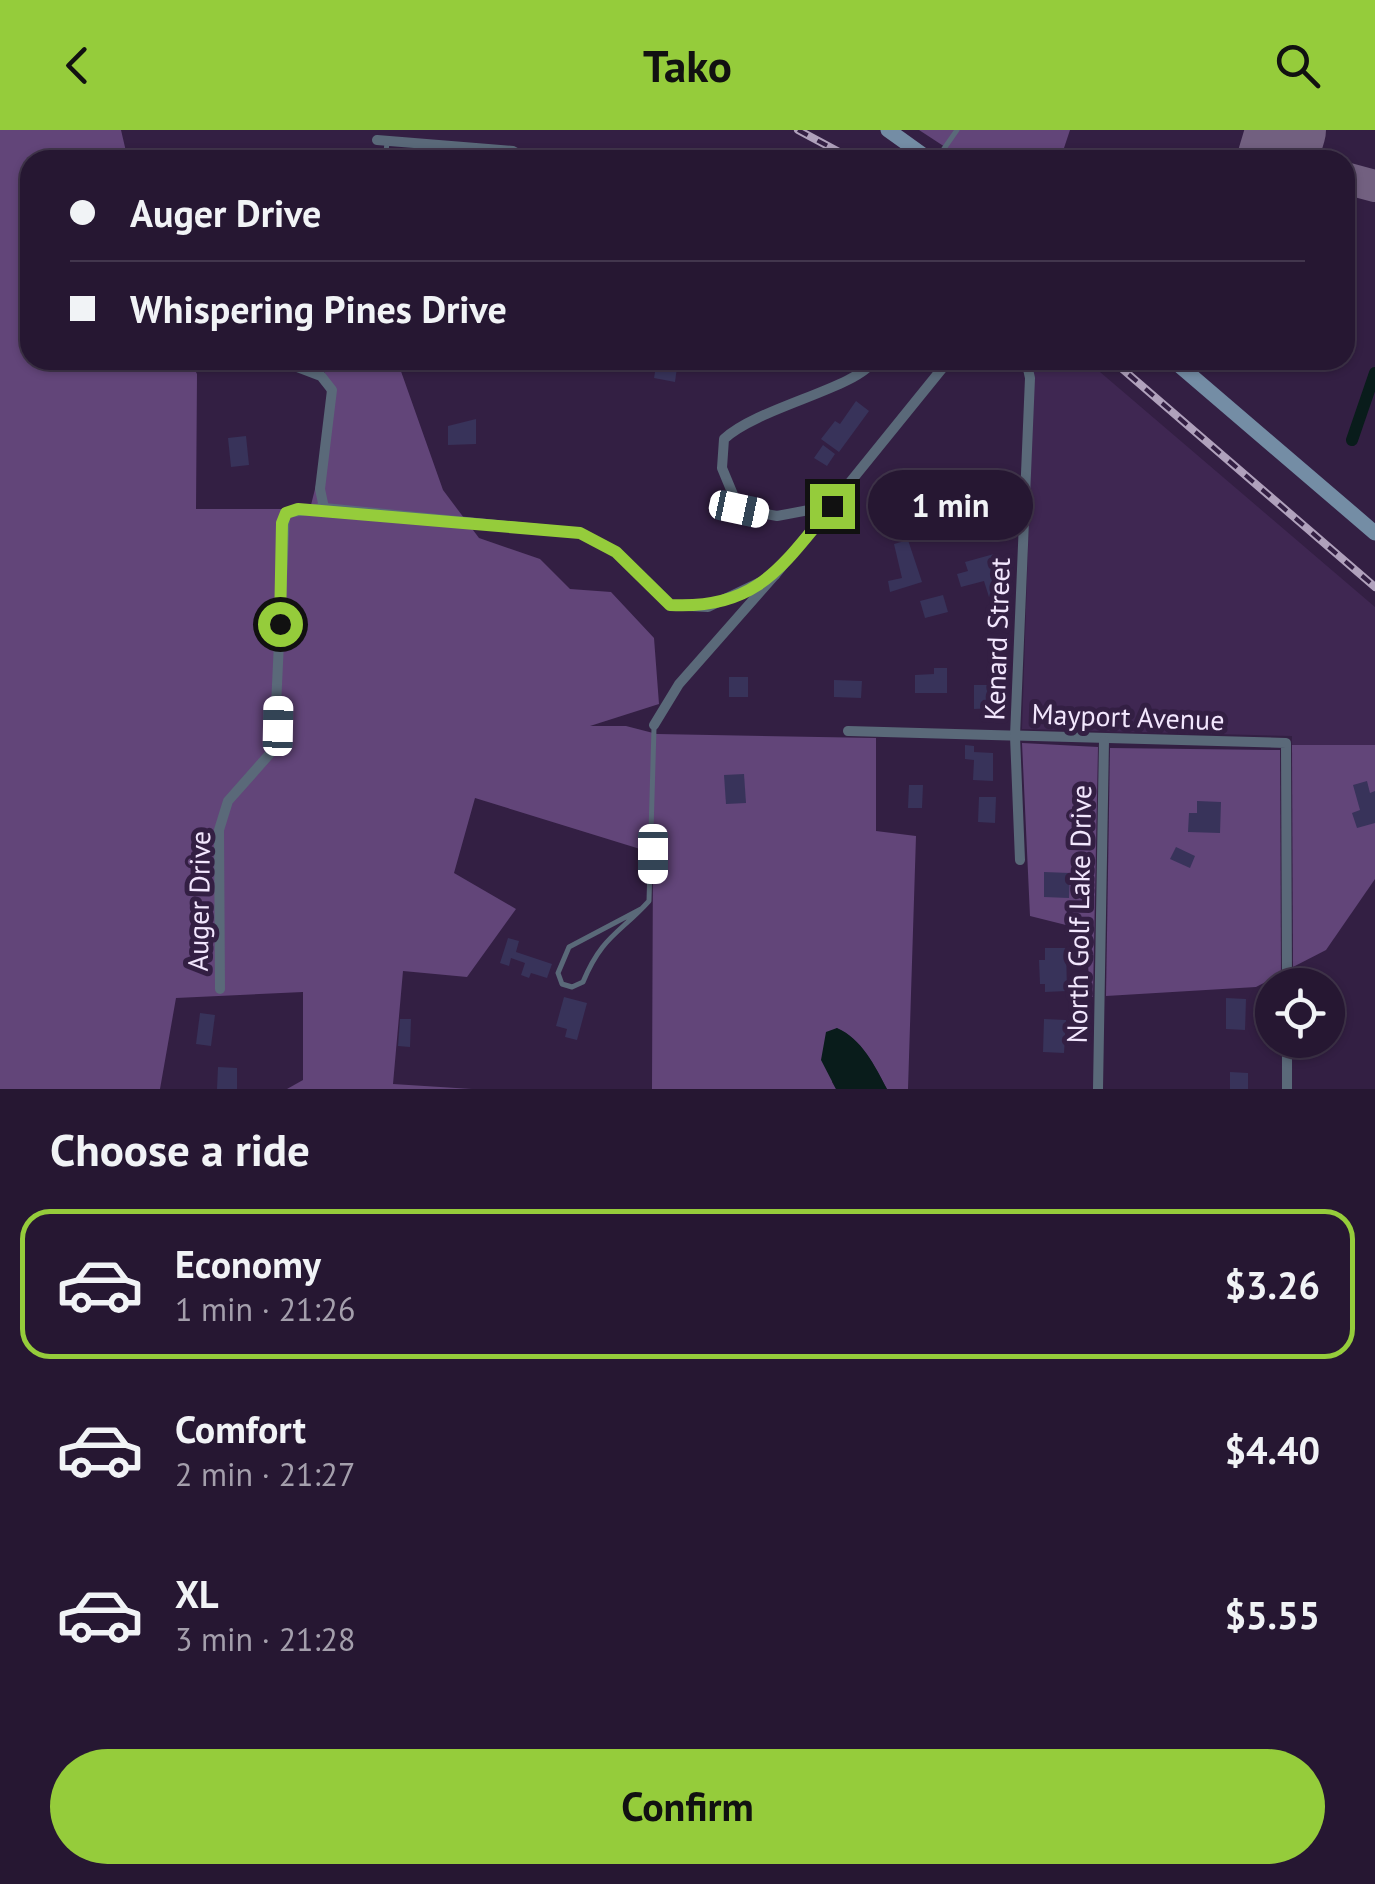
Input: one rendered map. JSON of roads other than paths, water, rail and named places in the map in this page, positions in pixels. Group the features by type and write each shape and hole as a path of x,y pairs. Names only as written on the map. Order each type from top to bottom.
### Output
{"street":[{"path":"888,130 918,150"},
{"path":"382,140 500,150"},
{"path":"306,370 322,376 332,390 320,488 324,508 580,533 616,552 670,605 708,607 776,575"},
{"path":"832,506 776,516 739,509 722,468 724,439 754,416 866,370"},
{"path":"654,725 679,684 776,575 941,370"},
{"name":"Kenard Street","path":"1020,860 1015,736 1028,370"},
{"path":"1186,370 1375,533"},
{"name":"Auger Drive","path":"220,988 219,830 228,801 274,749 278,726 282,523 286,513 324,508"},
{"name":"Mayport Avenue","path":"848,730 1286,744 1287,968"},
{"name":"North Golf Lake Drive","path":"1098,1089 1104,741"},
{"path":"1287,1058 1287,1089"}],"lane":[{"path":"941,150 957,130"},
{"path":"382,140 384,150"},
{"path":"640,910 589,934 570,948 558,974 562,984 572,987 583,982 597,949 640,910 652,892 654,725"}],"waterway":[{"path":"1352,440 1375,373"}],"railway":[{"path":"798,130 835,150"},
{"path":"1124,370 1375,587"}]}
